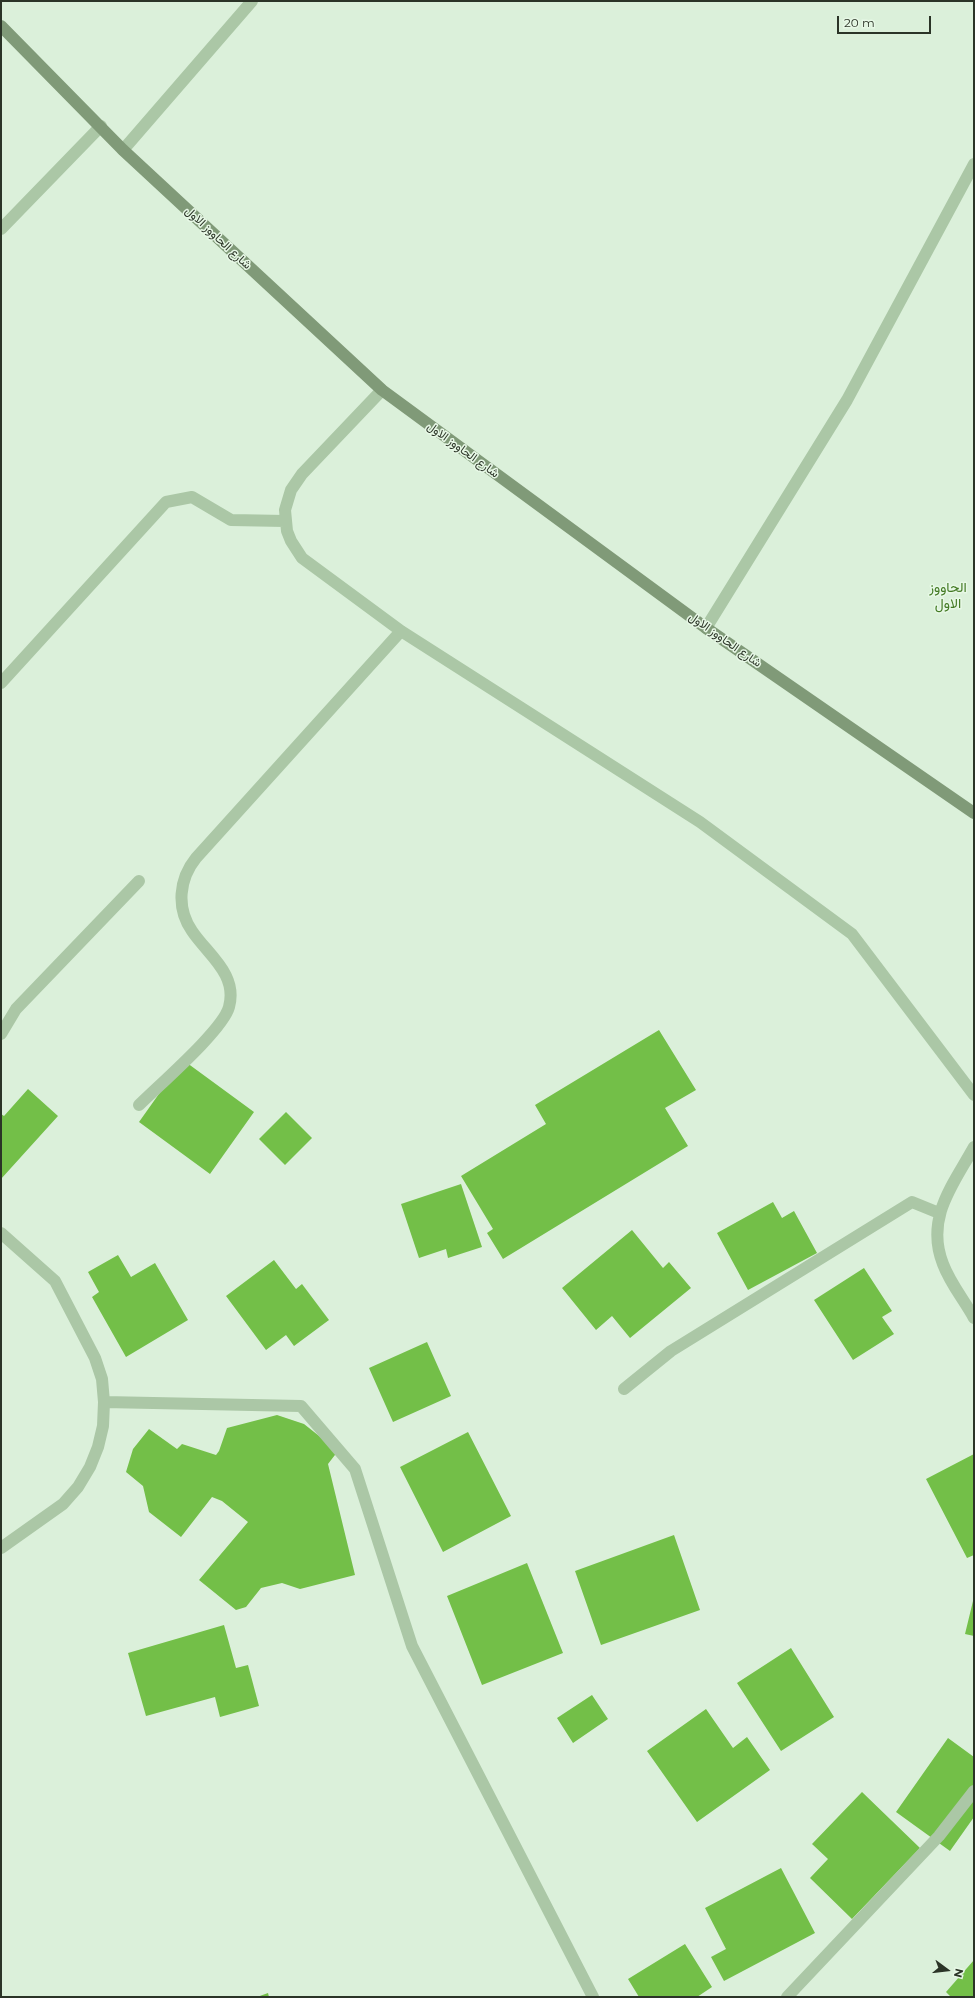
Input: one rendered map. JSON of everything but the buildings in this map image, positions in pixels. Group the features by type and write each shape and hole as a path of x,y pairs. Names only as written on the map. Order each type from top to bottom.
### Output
{"main road":[{"name":"شارع الحاووز الاول","path":"1,26 123,150 382,390 706,628 974,813"}],"street":[{"path":"123,150 252,1"},
{"path":"1,229 101,126"},
{"path":"706,628 847,400 974,164"},
{"path":"382,390 296,481 287,500 285,521 290,541 302,558 401,630 700,822 852,934 974,1095"},
{"path":"1,683 166,502 192,497 231,520 285,521"},
{"path":"139,1105 217,1028 229,1007 230,990 226,974 192,931 183,913 181,892 186,872 196,858 401,630"},
{"path":"1,1034 16,1009 139,881"},
{"path":"974,1147 946,1197 939,1213 936,1231 938,1248 943,1265 974,1318"},
{"path":"624,1388 671,1351 912,1202 939,1213"},
{"path":"1,1233 55,1281 95,1358 102,1379 104,1402 103,1426 98,1446 90,1468 78,1487 63,1504 1,1548"},
{"path":"104,1402 300,1406 355,1469 412,1646 593,1997"},
{"path":"786,1997 939,1836 974,1790"}],"district":[{"name":"الحاووز الاول","path":"948,596"}]}
